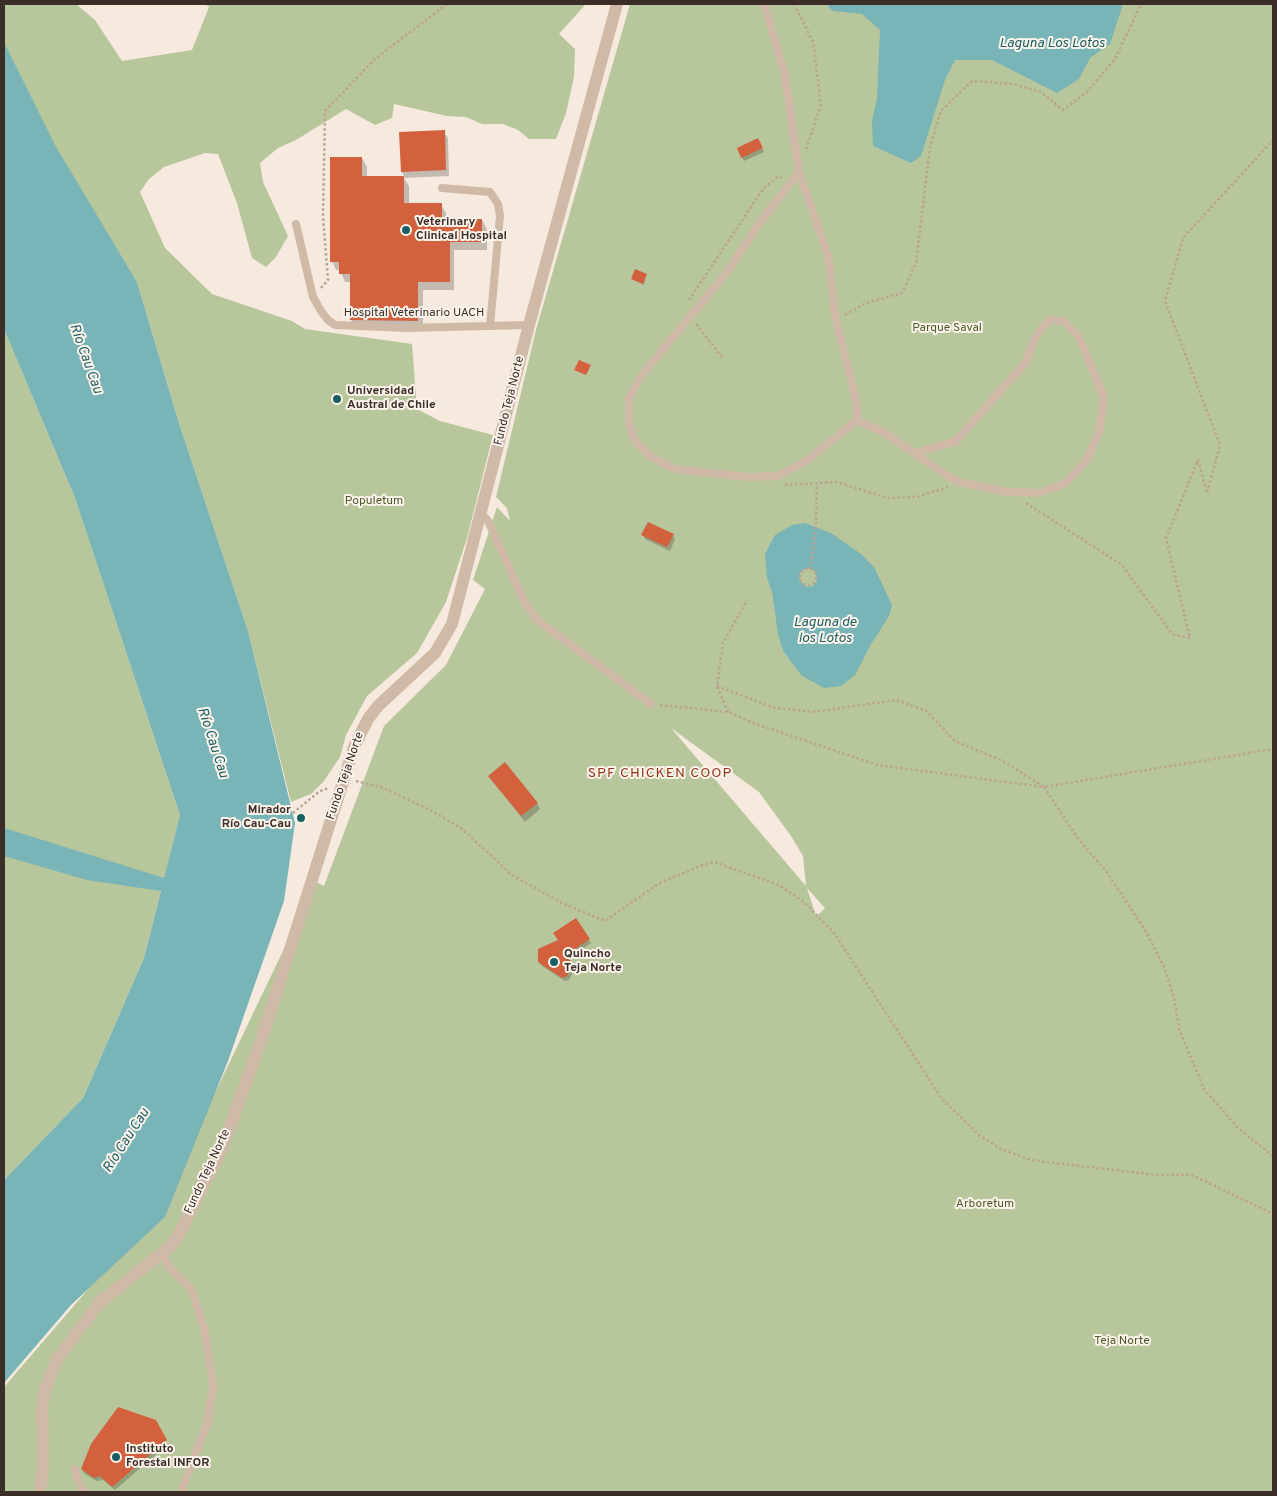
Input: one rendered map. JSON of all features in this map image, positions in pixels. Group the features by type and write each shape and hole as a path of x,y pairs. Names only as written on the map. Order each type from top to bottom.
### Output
{"street":[{"name":"Fundo Teja Norte","path":"40,1492 43,1468 42,1405 45,1389 57,1359 100,1302 162,1254 178,1237 221,1152 286,967 354,747 368,719 386,698 435,653 447,634 455,612 529,325 617,4"}],"lane":[{"path":"764,4 785,75 799,172 828,256 836,320 857,405 857,420"},
{"path":"799,172 761,221 727,272 641,376 629,398 629,424 635,441 652,457 674,469 747,477 778,476 799,465 857,420"},
{"path":"442,188 490,192 498,204 500,216 490,326"},
{"name":"Hospital Veterinario UACH","path":"296,224 313,297 328,320 335,325 407,328 529,325"},
{"path":"857,420 885,432 916,454 959,482 1008,492 1038,493 1064,484 1087,460 1099,432 1104,397 1078,335 1064,321 1049,320 1034,339 1026,362 956,441 916,454"},
{"path":"481,513 488,521 525,603 537,620 651,704"},
{"path":"162,1254 169,1268 190,1288 204,1328 213,1386 208,1421 181,1492"},
{"path":"75,1469 78,1481 85,1492"}],"path":[{"path":"313,297 328,280 323,216 325,111 375,59 447,4"},
{"path":"794,4 813,42 821,104 799,172"},
{"path":"836,320 866,303 902,293 916,263 930,148 941,110 972,81 1014,84 1040,92 1062,110 1087,92 1115,59 1141,4"},
{"path":"1008,492 1122,564 1172,634 1190,638 1166,538 1198,460 1207,493 1220,445 1165,301 1183,238 1273,140"},
{"path":"783,485 836,482 888,498 918,497 959,482"},
{"path":"810,569 805,570 800,576 803,583 807,586 815,583 817,577 810,569 816,527 817,484"},
{"path":"728,712 716,686 723,642 747,600"},
{"path":"716,686 776,708 814,712 896,700 926,712 955,741 1003,761 1044,787 1079,840 1106,871 1144,930 1161,961 1175,1002 1179,1029 1204,1089 1238,1128 1273,1156"},
{"path":"651,704 728,712 756,724 877,765 1044,787 1273,749"},
{"path":"293,813 320,792 343,780 381,787 430,810 461,828 512,876 562,903 605,921 658,884 714,862 780,886 804,902 834,933 942,1099 979,1135 1001,1149 1030,1160 1156,1175 1192,1175 1273,1214"}],"green space":[{"name":"Universidad Austral de Chile","path":"4,4 76,4 95,20 122,61 192,50 209,7 205,4 586,4 559,34 575,49 574,77 566,113 556,139 529,139 518,130 503,124 482,124 466,117 447,116 394,104 392,118 375,125 346,109 296,140 278,148 260,163 263,182 288,236 276,257 266,267 252,258 237,203 218,154 205,153 164,167 149,179 140,192 165,248 212,294 292,321 305,329 412,344 417,409 440,421 493,435 467,538 446,602 417,653 367,696 346,735 340,757 324,781 311,794 291,802 248,631 178,420 137,282 55,147 4,42"},
{"path":"630,4 1273,4 1273,1492 4,1492 4,1387 90,1287 162,1215 213,1097 316,882 324,886 384,726 446,665 485,589 473,580 497,507 510,521 507,508 496,497 536,330","holes":["774,605 797,669 783,651","671,728 759,792 803,856 806,886","807,888 825,908 816,916"]},
{"path":"4,329 75,498 180,815 144,958 83,1098 4,1180"}],"water":[{"name":"Laguna Los Lotos","path":"827,4 1123,4 1110,44 1090,58 1079,79 1057,93 992,60 955,60 945,80 921,156 911,163 873,146 872,121 877,98 880,30 862,14 832,11"},
{"name":"Río Cau Cau","path":"4,42 56,147 137,282 178,420 248,631 295,823 284,901 228,1061 165,1217 71,1305 4,1383 4,1180 83,1098 144,958 161,891 87,880 4,856 4,828 164,878 180,815 75,498 4,329"},
{"name":"Laguna de los Lotos","path":"805,523 831,533 861,554 874,567 892,605 889,616 855,675 841,686 824,688 801,675 783,651 778,634 772,592 767,578 765,554 775,535 792,525","holes":["811,568 816,572 817,581 813,586 807,587 800,581 799,575 802,570"]}],"building":[{"path":"445,130 446,170 401,172 399,132"},
{"path":"758,138 763,148 741,158 737,148"},
{"name":"Veterinary Clinical Hospital","path":"330,157 362,157 362,176 404,176 404,203 442,203 442,219 482,219 482,242 450,242 450,282 418,282 418,321 350,320 350,274 339,274 339,262 330,262"},
{"path":"635,269 647,274 643,284 631,279"},
{"path":"579,360 591,365 586,375 574,370"},
{"path":"648,522 674,534 667,547 641,535"},
{"path":"505,762 538,803 521,816 488,776"},
{"path":"576,918 590,939 570,952 571,969 567,976 562,978 538,962 538,949 558,940 553,933"},
{"name":"Instituto Forestal INFOR","path":"118,1407 156,1420 167,1440 112,1487 100,1476 94,1478 81,1469 91,1444"}],"place":[{"name":"Veterinary Clinical Hospital","path":"406,230"},
{"name":"Universidad Austral de Chile","path":"337,399"},
{"name":"Mirador Río Cau-Cau","path":"301,818"},
{"name":"Quincho Teja Norte","path":"554,962"},
{"name":"Instituto Forestal INFOR","path":"116,1457"}],"district":[{"name":"SPF CHICKEN COOP","path":"660,774"}],"park label":[{"name":"Parque Saval","path":"947,329"},
{"name":"Populetum","path":"374,502"},
{"name":"Arboretum","path":"985,1205"},
{"name":"Teja Norte","path":"1122,1342"}]}
